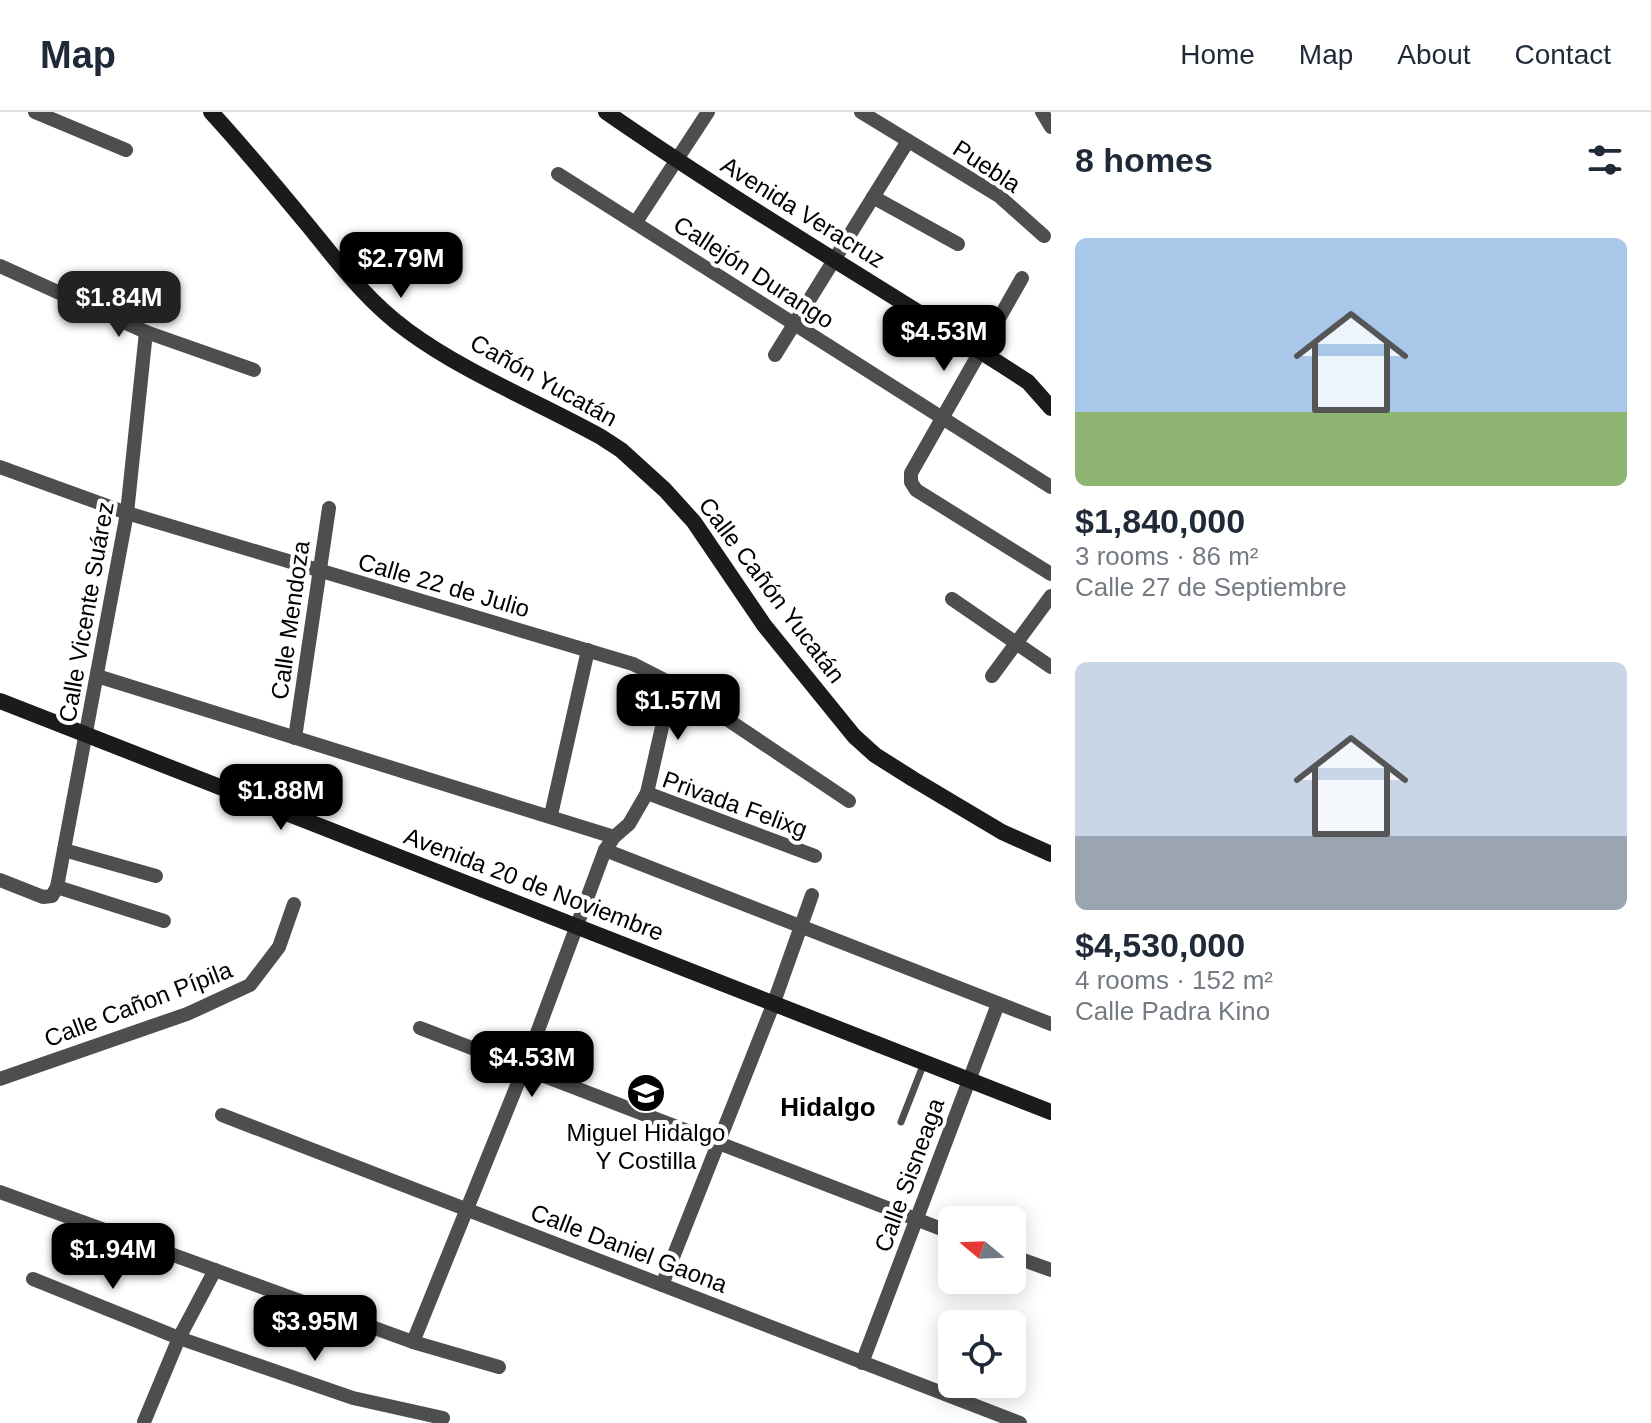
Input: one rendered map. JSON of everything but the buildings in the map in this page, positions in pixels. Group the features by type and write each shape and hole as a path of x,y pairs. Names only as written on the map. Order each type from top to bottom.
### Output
{"street":[{"path":"35,112 126,150"},
{"name":"Cañón Yucatán","path":"211,112 356,284 398,323 454,359 570,419 621,450"},
{"name":"Avenida Veracruz","path":"606,112 832,261 1028,382 1051,408"},
{"path":"636,222 708,112"},
{"name":"Puebla","path":"861,112 999,196 1044,236"},
{"path":"1042,112 1051,127"},
{"path":"775,355 908,141"},
{"name":"Callejón Durango","path":"558,174 1051,487"},
{"path":"873,197 958,244"},
{"path":"0,266 146,332 254,370"},
{"path":"1022,278 942,415 911,473 911,482 916,490 1051,574"},
{"name":"Calle Vicente Suárez","path":"54,892 87,735 127,513 146,332"},
{"name":"Calle Cañón Yucatán","path":"621,450 665,490 694,522 764,625 854,736 875,755 1002,832 1051,854"},
{"name":"Calle 22 de Julio","path":"0,467 127,513 633,664 672,683 849,801"},
{"name":"Calle Mendoza","path":"295,738 329,508"},
{"path":"992,676 1051,596"},
{"path":"952,599 1051,667"},
{"path":"551,815 588,650"},
{"path":"97,676 614,837"},
{"path":"647,793 672,683"},
{"name":"Avenida 20 de Noviembre","path":"0,701 1051,1112"},
{"name":"Privada Felixg","path":"413,1342 524,1068 605,850 629,824 647,793 815,856"},
{"path":"64,850 156,876"},
{"path":"605,850 1051,1024"},
{"path":"0,880 43,897 54,892 164,921"},
{"path":"662,1285 773,1005 812,895"},
{"name":"Calle Cañon Pípila","path":"0,1079 187,1014 250,985 279,947 294,904"},
{"name":"Calle Sisneaga","path":"862,1363 998,1004"},
{"path":"420,1028 938,1228"},
{"name":"Calle Daniel Gaona","path":"222,1115 1020,1423"},
{"path":"0,1192 413,1342 499,1367"},
{"path":"1026,1261 1051,1270"},
{"path":"144,1422 179,1338 215,1270"},
{"path":"33,1279 179,1338 353,1398 443,1418"}],"lane":[{"path":"901,1122 924,1063"}],"place":[{"name":"Miguel Hidalgo Y Costilla","path":"646,1093"}],"district":[{"name":"Hidalgo","path":"828,1107"}]}
